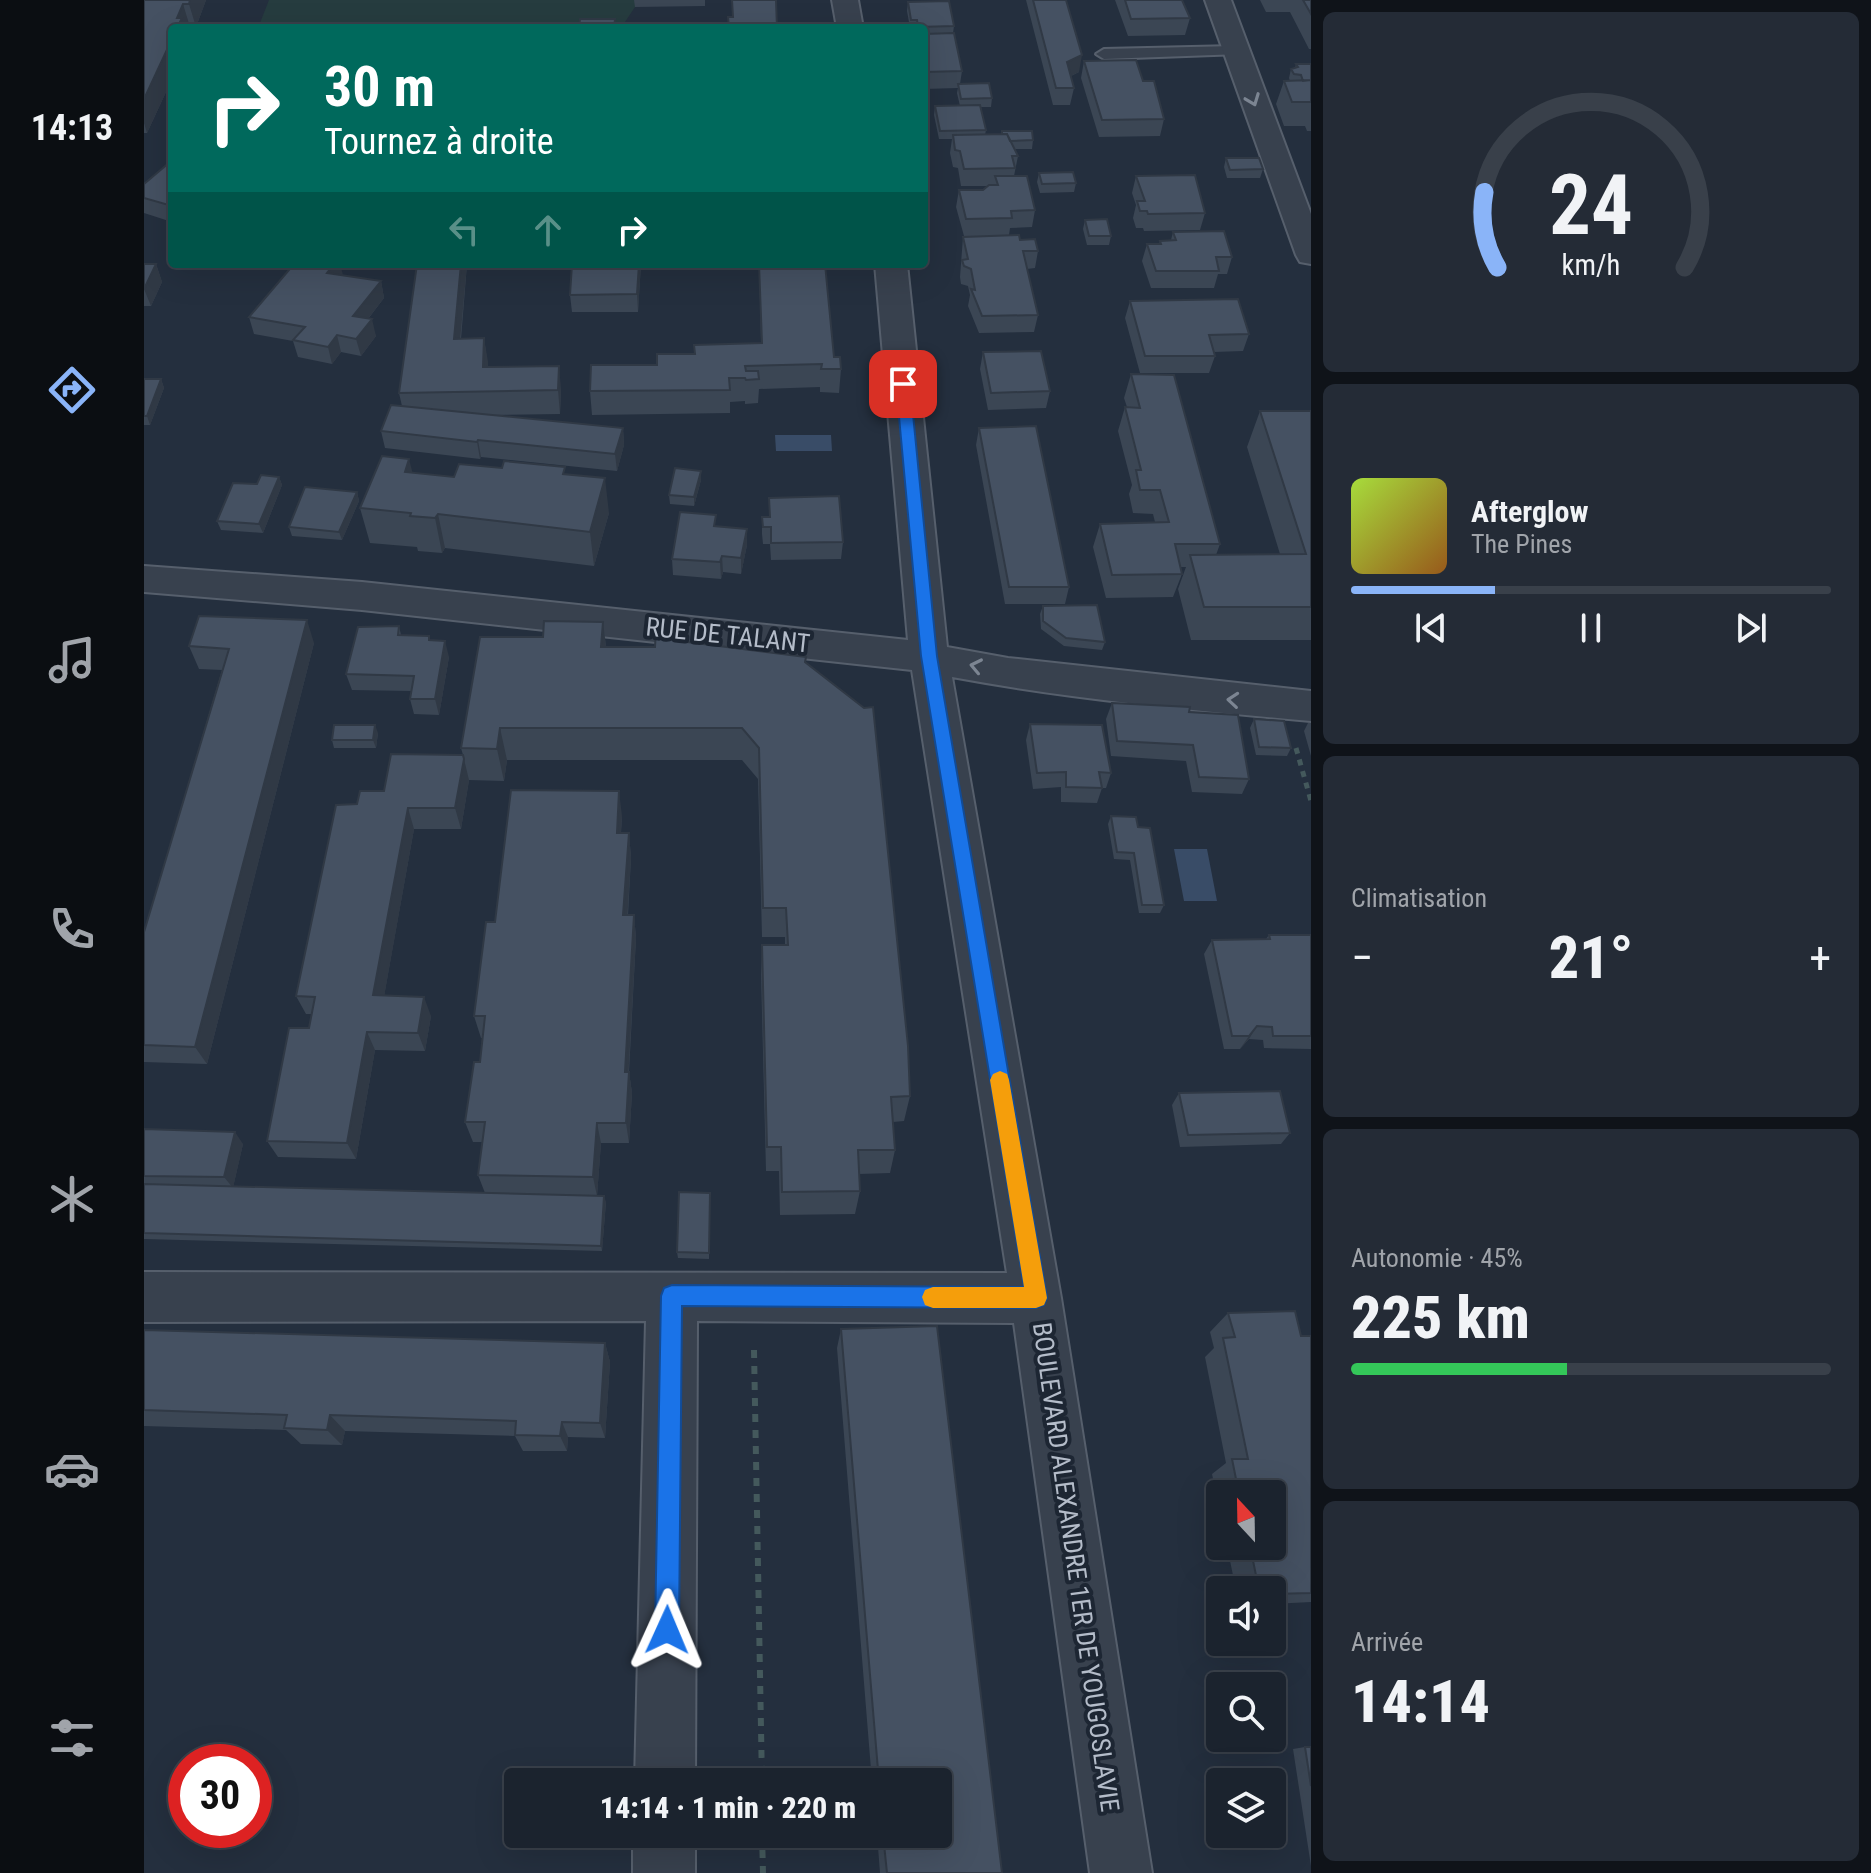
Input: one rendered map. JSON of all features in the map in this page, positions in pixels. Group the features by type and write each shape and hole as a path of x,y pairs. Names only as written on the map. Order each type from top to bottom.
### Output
{"street":[{"path":"845,0 849,24"},
{"path":"1218,0 1311,255"},
{"name":"BOULEVARD ALEXANDRE 1ER DE YOUGOSLAVIE","path":"891,268 929,656 1036,1298 1121,1873"},
{"name":"RUE DE TALANT","path":"144,579 362,596 929,656 1008,673 1311,706"},
{"path":"665,1768 672,1296"},
{"path":"144,1297 1036,1298"},
{"path":"664,1848 664,1873"}],"lane":[{"path":"1104,54 1235,51"}],"path":[{"path":"752,1297 762,1768"},
{"path":"762,1848 763,1873"}],"green space":[{"path":"269,0 635,0 635,7 624,24 260,24"}],"water":[{"path":"775,435 831,435 832,451 776,451"},
{"path":"1174,849 1207,849 1217,901 1184,901"}],"building":[{"path":"144,0 190,0 189,4 183,4 177,18 182,18 179,24 168,24 168,48 144,99"},
{"path":"732,0 776,0 777,24 729,24 728,17 733,17"},
{"path":"1033,0 1066,0 1082,55 1067,62 1074,88 1056,88"},
{"path":"1125,0 1182,0 1190,18 1131,19"},
{"path":"1303,0 1311,0 1311,14"},
{"path":"949,1 954,26 918,24 917,20 911,20 908,2"},
{"path":"580,19 615,19 614,24 579,24"},
{"path":"954,33 962,71 928,72 928,34"},
{"path":"1136,60 1143,81 1154,81 1164,119 1102,120 1084,61"},
{"path":"1296,64 1311,64 1311,80 1303,81 1301,75 1294,74 1291,69 1298,67"},
{"path":"1311,80 1311,102 1292,102 1284,81"},
{"path":"989,83 992,98 961,99 958,84"},
{"path":"980,105 986,130 940,131 935,106"},
{"path":"1002,131 1032,131 1033,140 1010,141"},
{"path":"1007,134 1018,156 1012,156 1015,168 964,169 960,151 955,150 953,135"},
{"path":"1226,158 1259,158 1263,169 1230,170"},
{"path":"168,164 168,205 144,198 144,184"},
{"path":"1073,172 1076,183 1042,184 1039,173"},
{"path":"1195,175 1205,213 1148,214 1147,211 1140,211 1137,201 1145,201 1136,176"},
{"path":"995,176 1027,176 1035,210 1011,211 1012,218 966,219 959,190 983,190 989,185 998,185"},
{"path":"1107,219 1111,236 1089,236 1085,220"},
{"path":"1224,231 1232,257 1216,257 1219,271 1156,271 1147,244 1176,240 1173,232"},
{"path":"1019,235 1020,240 1035,239 1038,251 1023,251 1038,315 982,316 971,289 975,290 971,269 964,266 962,260 968,259 963,237"},
{"path":"144,264 156,264 144,289"},
{"path":"291,268 331,268 327,273 381,281 353,316 372,319 356,339 337,335 328,347 293,340 305,327 249,317"},
{"path":"416,268 461,268 454,339 484,338 483,367 559,366 558,390 399,393"},
{"path":"572,268 639,268 637,294 570,295"},
{"path":"759,268 825,268 834,357 840,357 841,369 821,369 822,364 745,366 746,371 758,371 759,379 729,378 730,390 590,391 591,365 657,365 657,354 695,354 694,345 762,343"},
{"path":"1238,299 1249,334 1209,335 1215,356 1145,356 1130,301"},
{"path":"1041,351 1050,391 991,393 983,352"},
{"path":"1131,374 1174,375 1220,544 1175,544 1182,574 1112,575 1100,524 1169,522 1160,490 1140,490 1136,470 1141,470 1125,407 1140,408"},
{"path":"144,379 161,379 147,416 144,416"},
{"path":"391,405 623,428 615,454 477,442 381,431"},
{"path":"1260,411 1311,411 1311,607 1204,607 1190,555 1306,554"},
{"path":"1036,426 1069,587 1009,587 979,428"},
{"path":"382,456 409,459 405,472 454,477 459,464 502,468 504,461 565,467 563,474 605,478 590,532 438,514 435,518 410,516 411,513 360,508"},
{"path":"675,468 701,471 694,497 669,495"},
{"path":"261,475 279,477 259,524 217,521 233,483 257,484"},
{"path":"305,487 357,492 339,532 289,527"},
{"path":"839,496 843,542 771,543 771,527 763,527 762,517 770,517 769,498"},
{"path":"680,512 716,515 714,526 747,529 741,558 722,556 720,562 672,559"},
{"path":"1097,605 1105,642 1066,638 1043,621 1043,606"},
{"path":"199,616 307,620 195,1047 144,1045 144,932 229,649 189,646"},
{"path":"544,621 603,622 601,647 655,647 656,629 688,633 688,642 806,657 805,662 864,708 873,707 908,1046 910,1096 891,1097 895,1150 858,1150 860,1191 782,1192 781,1147 767,1147 762,945 788,945 786,908 763,908 759,748 742,728 500,728 497,749 461,748 480,637 543,637"},
{"path":"399,626 398,635 429,636 429,640 445,641 435,699 410,699 414,676 346,674 358,627"},
{"path":"1112,703 1190,707 1189,712 1238,715 1249,779 1199,777 1193,745 1117,741"},
{"path":"1254,719 1284,721 1291,748 1259,747"},
{"path":"1030,724 1102,725 1111,773 1099,772 1102,788 1066,787 1066,772 1037,773"},
{"path":"334,725 375,725 373,740 332,740"},
{"path":"391,754 463,755 464,759 455,808 408,808 373,995 424,997 418,1033 367,1032 347,1143 267,1141 289,1028 309,1028 315,997 296,996 336,805 357,804 360,791 384,791"},
{"path":"511,790 619,791 617,833 629,833 623,915 634,915 625,1072 629,1072 626,1123 597,1123 593,1177 478,1175 485,1122 465,1122 474,1062 480,1062 485,1016 474,1016 486,922 495,922"},
{"path":"1111,816 1136,817 1138,827 1150,828 1164,905 1142,905 1134,853 1117,852"},
{"path":"1269,935 1311,935 1311,1036 1273,1036 1272,1027 1257,1026 1249,1036 1232,1036 1212,940 1270,939"},
{"path":"1280,1091 1290,1133 1188,1135 1179,1093"},
{"path":"144,1129 235,1132 224,1177 144,1176"},
{"path":"144,1184 604,1196 601,1246 144,1233"},
{"path":"679,1192 710,1193 709,1253 677,1252"},
{"path":"1295,1311 1301,1336 1311,1336 1311,1593 1286,1594 1286,1576 1256,1576 1253,1560 1286,1560 1286,1480 1236,1480 1232,1459 1248,1459 1223,1338 1235,1337 1228,1313"},
{"path":"937,1326 1002,1873 887,1873 884,1848 952,1848 952,1768 878,1768 841,1329"},
{"path":"144,1330 605,1343 600,1423 562,1422 560,1436 515,1435 516,1421 330,1415 327,1430 284,1428 287,1415 144,1410"},
{"path":"1305,1747 1311,1747 1311,1786"}],"slow traffic":[{"path":"933,1297 1036,1298 1000,1080"}],"route":[{"path":"667,1630 672,1296 1036,1298 929,656 903,384"}]}
